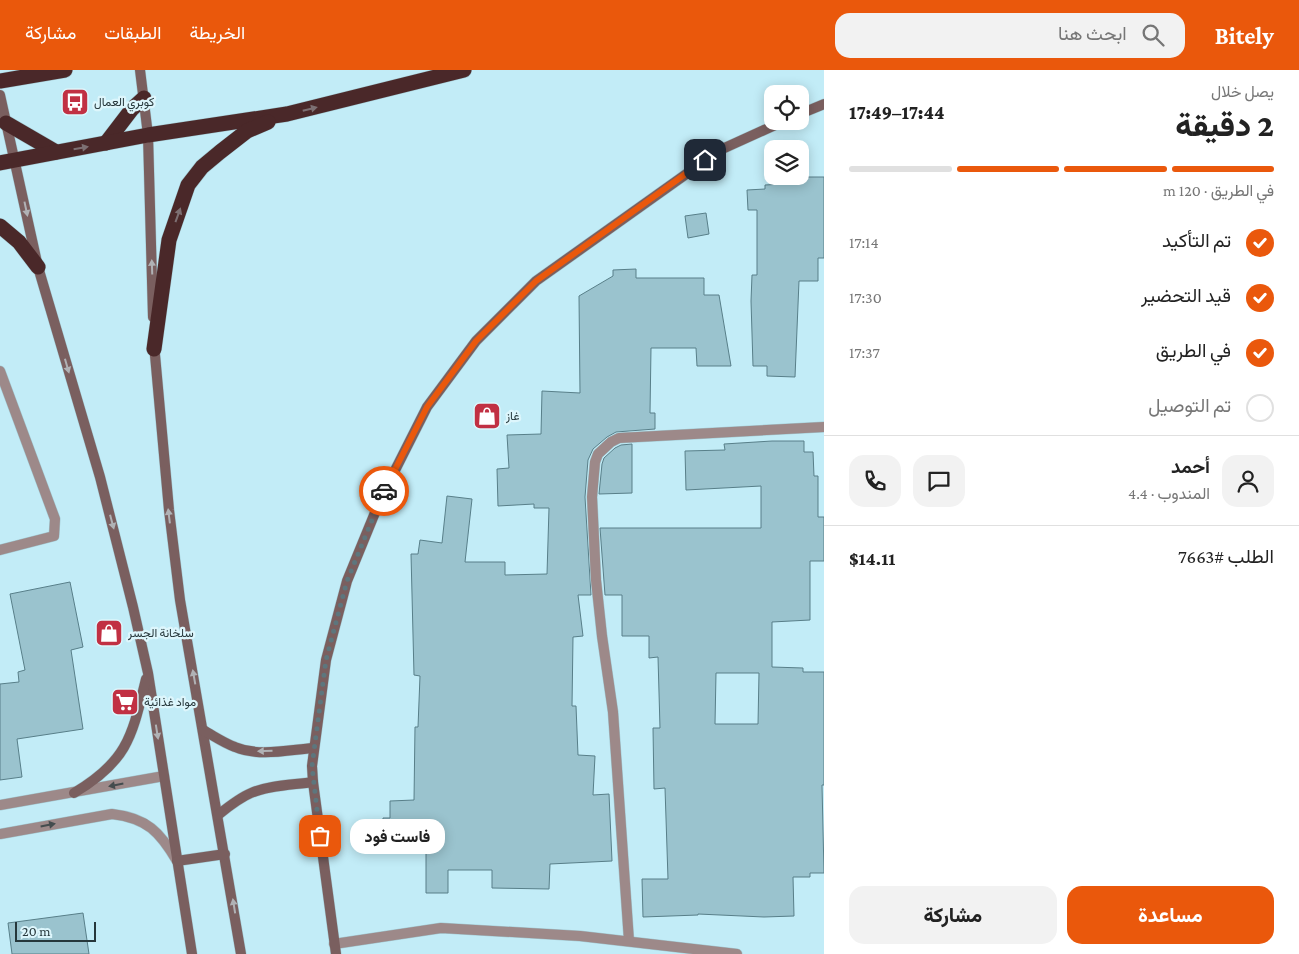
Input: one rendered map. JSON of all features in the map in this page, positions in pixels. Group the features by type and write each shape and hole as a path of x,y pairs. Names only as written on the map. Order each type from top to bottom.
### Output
{"highway":[{"path":"0,81 65,70"},
{"path":"0,163 148,135 287,114 464,70"},
{"path":"106,143 132,109 144,98"},
{"path":"154,349 168,240 188,185 202,167 248,131 287,114"},
{"path":"6,123 56,152"},
{"path":"0,226 19,242 38,267"}],"main road":[{"path":"140,70 148,135 154,349 170,519 180,600 242,954"},
{"path":"0,95 38,267 116,537 148,673 192,954"},
{"path":"809,110 824,104"},
{"path":"335,949 313,782 314,748 326,660 347,581 381,498 427,407 471,348 536,281 720,150 764,130"},
{"path":"74,793 94,781 111,766 125,747 135,725 148,673"},
{"path":"203,730 234,747 248,751 262,752 314,748"},
{"path":"218,815 251,793 267,788 313,782"},
{"path":"177,861 225,854"}],"street":[{"path":"0,371 55,519 54,536 0,550"},
{"path":"629,941 612,712 596,580 592,497 595,462 598,454 604,447 619,438 824,427"},
{"path":"0,805 164,776"},
{"path":"0,834 112,814 127,816 142,821 154,830 165,841 177,861"},
{"path":"335,949 441,928 580,936 738,954"}],"building":[{"path":"809,177 824,177 824,258 818,258 818,281 799,281 795,377 767,376 767,366 753,366 751,301 752,275 757,275 757,210 748,210 747,190 765,189 765,185 809,185"},
{"path":"706,213 709,234 688,238 685,216"},
{"path":"636,269 636,278 704,278 704,295 719,295 731,366 697,366 696,348 651,348 650,413 655,413 655,429 616,432 593,449 588,460 585,497 591,595 578,595 583,636 573,637 572,706 576,706 578,755 595,756 593,795 609,794 612,861 550,864 549,889 492,888 492,870 448,870 448,893 426,893 426,849 382,849 383,818 390,818 390,801 414,800 415,727 418,727 420,676 414,675 411,554 418,554 420,540 442,543 447,496 472,499 465,562 505,562 505,575 547,574 549,508 534,508 534,504 498,506 497,469 509,468 507,435 541,434 542,391 580,393 579,296 613,276 613,270"},
{"path":"804,441 804,452 813,452 814,476 818,476 818,517 824,517 824,561 810,561 810,620 772,622 772,667 803,668 803,672 824,672 824,785 822,785 824,873 810,873 810,877 793,877 794,916 764,917 698,914 643,917 642,879 668,879 665,788 654,789 653,728 660,728 658,657 649,658 649,636 622,636 622,595 605,595 600,528 761,528 761,486 686,490 685,451 725,450 724,444","holes":["716,673 759,673 758,724 715,724"]},
{"path":"632,444 632,493 599,494 604,458 621,445"},
{"path":"70,582 83,647 71,650 83,729 17,739 22,777 0,780 0,684 19,682 18,672 25,670 10,594"},
{"path":"83,913 89,954 12,954 8,923"}],"way so far":[{"path":"320,836 312,766 326,660 347,581 384,491"}],"place":[{"name":"كوبري العمال","path":"75,102"},
{"name":"غاز","path":"487,416"},
{"name":"سلخانة الجسر","path":"109,633"},
{"name":"مواد غذائية","path":"125,702"},
{"name":"فاست فود","path":"320,836"}],"route":[{"path":"384,491 427,407 476,341 536,281 705,160"}]}
